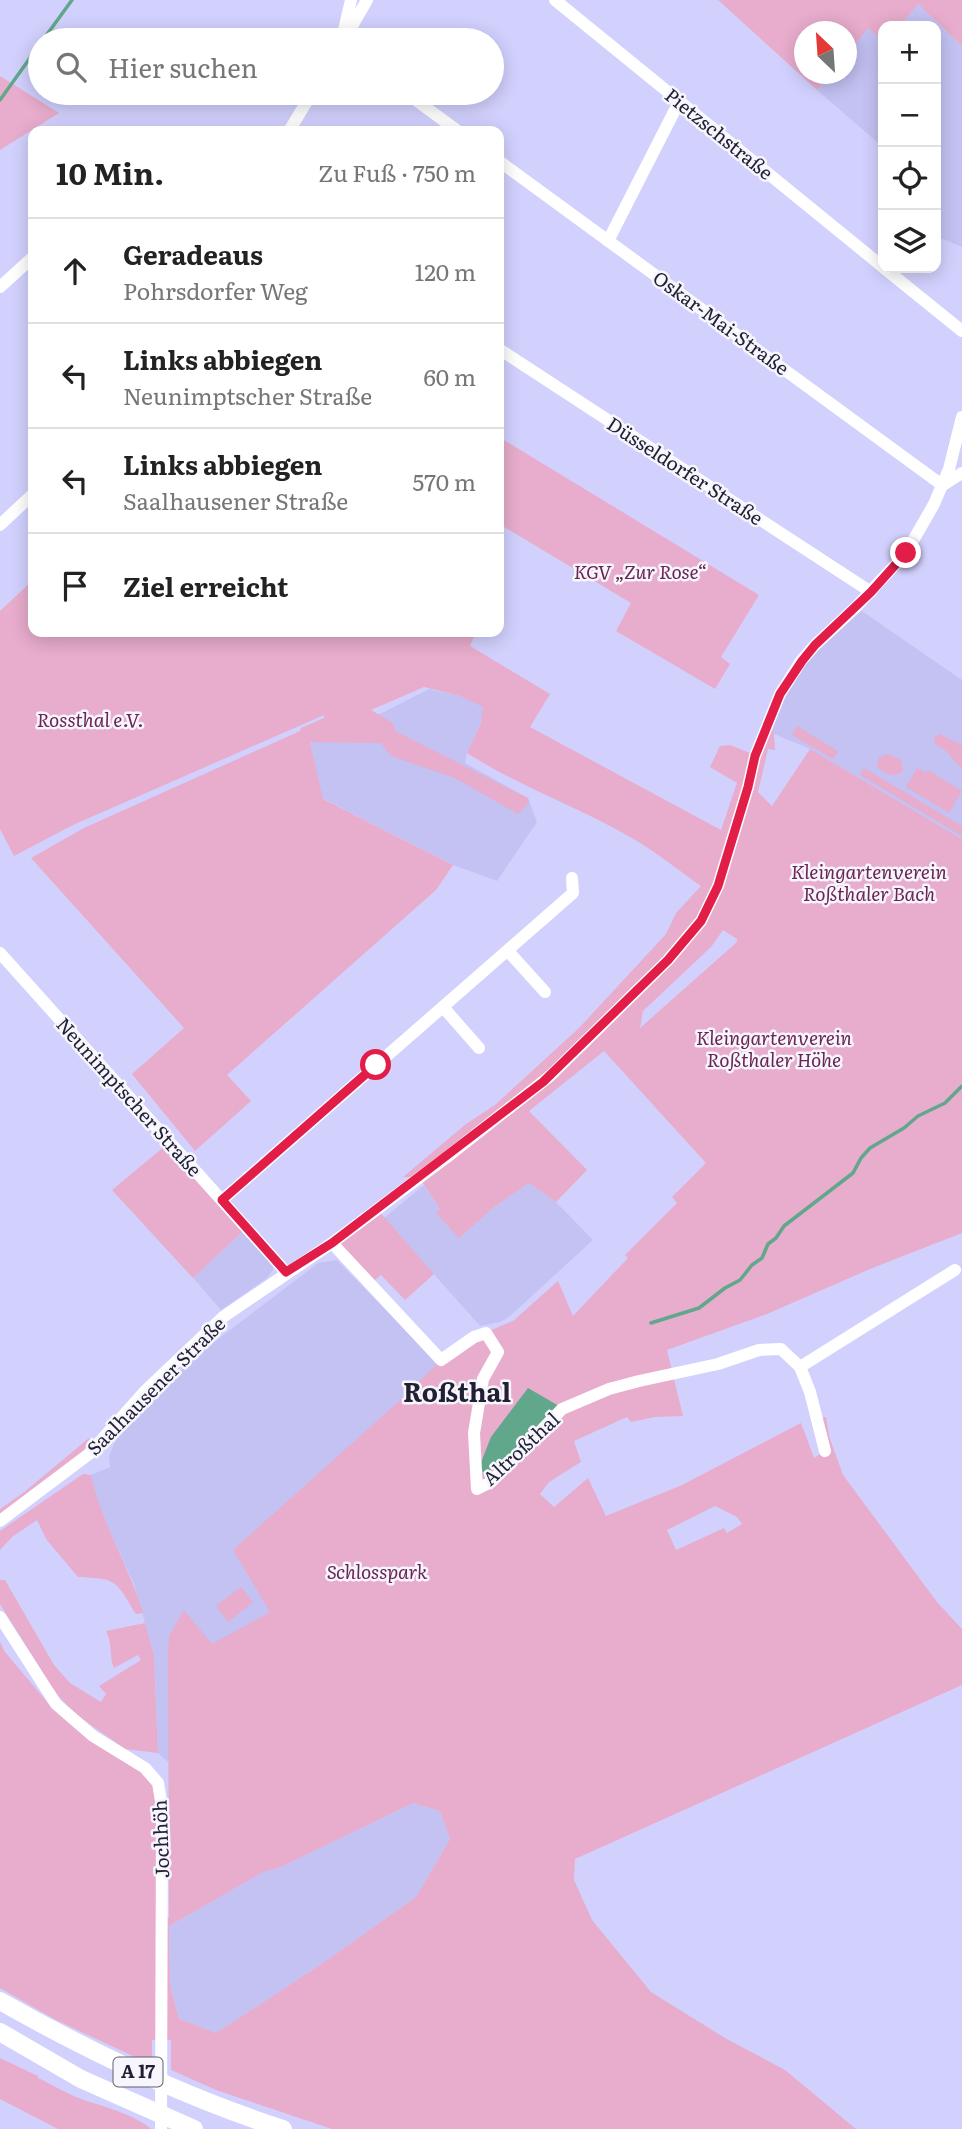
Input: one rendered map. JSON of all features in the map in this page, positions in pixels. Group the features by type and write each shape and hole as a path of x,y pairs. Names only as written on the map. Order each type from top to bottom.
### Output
{"highway":[{"name":"A 17","path":"0,2001 111,2060 190,2095 283,2129"},
{"name":"A 17","path":"0,2032 81,2079 194,2129"}],"street":[{"path":"345,28 351,0"},
{"path":"350,28 367,0"},
{"name":"Pietzschstraße","path":"555,0 878,262"},
{"path":"608,241 679,102"},
{"path":"292,126 305,105"},
{"path":"422,105 451,126"},
{"name":"Oskar-Mai-Straße","path":"504,165 942,485"},
{"path":"0,287 28,262"},
{"name":"Pietzschstraße","path":"891,273 962,331"},
{"name":"Düsseldorfer Straße","path":"504,352 871,592"},
{"name":"Saalhausener Straße","path":"0,1521 89,1454 146,1390 223,1317 332,1243 550,1076 660,968 701,921 718,886 755,756 780,694 815,645 871,592 906,553 934,505 949,469 962,417"},
{"path":"942,485 962,473"},
{"path":"0,525 28,500"},
{"path":"222,1200 573,893 572,878"},
{"path":"508,951 545,992"},
{"name":"Neunimptscher Straße","path":"0,953 286,1272"},
{"path":"443,1007 479,1048"},
{"name":"Altroßthal","path":"332,1243 441,1360 486,1333 498,1352 483,1379 474,1433 477,1489 491,1482 562,1409 608,1389 718,1364 759,1350 781,1349 800,1367"},
{"path":"825,1451 810,1392 800,1367 955,1270"},
{"name":"Jochhöh","path":"0,1617 56,1704 93,1736 145,1768 158,1783 162,1807 161,2129"}],"shaded area":[{"path":"918,4 936,21 904,21"},
{"path":"941,26 962,46 962,247 941,238"},
{"path":"868,28 878,37 878,143 817,90 822,84 857,84 857,42"},
{"path":"856,607 962,680 962,839 810,749 774,734 768,720 780,694"},
{"path":"429,689 460,696 484,706 481,723 465,763 528,798 537,822 497,881 453,865 322,798 310,742 326,720 380,714"},
{"path":"529,1183 556,1202 593,1240 509,1317 500,1322 480,1326 384,1218 424,1185 440,1209 436,1213 494,1207"},
{"path":"242,1232 273,1264 273,1270 267,1278 221,1310 193,1278"},
{"path":"337,1260 447,1373 168,1762 158,1753 154,1655 134,1584 97,1503 91,1475 110,1467 109,1456 114,1444 136,1411 201,1352 318,1263"},
{"path":"528,1388 559,1406 520,1448 484,1475 480,1465 491,1437"},
{"path":"413,1803 440,1811 450,1839 416,1897 320,1965 216,2033 179,2019 170,1985 169,1926 265,1871 279,1868"}],"green space":[{"path":"718,0 962,0 962,46 941,26 941,21 936,21 918,4 904,21 878,21 878,37 868,28 857,42 857,21 794,21 794,69"},
{"path":"0,76 28,94 28,105 46,105 59,113 38,126 28,126 28,132 0,150"},
{"path":"810,84 822,84 817,90"},
{"name":"KGV „Zur Rose“","path":"504,440 759,595 721,657 730,664 715,689 616,631 631,603 504,527"},
{"path":"28,585 28,637 474,637 470,646 550,694 530,727 721,830 737,783 710,767 720,746 730,745 755,755 768,720 774,734 775,750 768,749 758,792 772,806 810,749 962,839 962,1233 767,1314 667,1350 683,1416 655,1417 631,1422 627,1417 574,1441 581,1462 549,1482 540,1494 554,1507 588,1478 606,1516 682,1485 801,1423 814,1458 825,1451 817,1419 826,1417 829,1436 843,1475 937,1602 962,1629 962,1685 575,1859 574,1880 592,1920 651,1992 725,2038 785,2070 856,2129 332,2129 216,2090 171,2070 171,2040 152,2040 152,2065 56,2020 0,1988 0,1642 5,1652 53,1709 155,1778 163,1916 169,1918 168,1654 169,1636 184,1610 212,1644 270,1612 233,1550 441,1360 474,1337 513,1321 558,1281 573,1316 628,1258 625,1255 677,1203 672,1197 706,1163 604,1051 529,1111 587,1170 556,1202 529,1183 494,1207 459,1238 436,1213 440,1209 419,1177 403,1177 466,1124 495,1105 579,1028 666,934 676,913 701,886 630,837 507,776 467,753 481,723 483,707 460,696 424,687 371,710 393,723 395,731 528,798 529,803 518,814 455,778 391,756 381,743 310,742 323,799 453,865 436,890 227,1075 251,1101 195,1151 132,1074 184,1028 31,858 84,828 300,731 301,728 324,718 324,715 73,825 14,856 0,829 0,611","holes":["723,930 737,939 737,942 640,1028 643,1011 711,947","715,1506 737,1517 742,1524 727,1533 724,1528 676,1550 667,1530","413,1803 440,1811 450,1839 416,1897 320,1965 216,2033 179,2019 170,1985 169,1926 265,1871 279,1868"]},
{"path":"797,726 838,751 833,759 792,735"},
{"path":"939,734 962,745 962,769 946,751 935,744 934,738"},
{"path":"888,754 901,760 903,771 889,774 877,766 879,757"},
{"path":"864,768 962,826 962,836 860,775"},
{"path":"917,768 926,773 928,770 962,791 949,813 906,787"},
{"path":"165,1146 242,1232 193,1278 112,1190"},
{"path":"377,1209 434,1274 405,1300 381,1275 370,1284 332,1243"},
{"path":"89,1438 90,1441 83,1451 0,1514 0,1509"},
{"path":"83,1474 91,1475 101,1510 143,1613 136,1614 124,1594 114,1584 101,1579 78,1577 46,1539 37,1520 12,1537 0,1550 0,1531"},
{"path":"0,1580 5,1580 54,1665 70,1683 101,1702 106,1694 99,1686 141,1660 138,1655 114,1668 106,1631 145,1623 154,1655 158,1753 125,1749 74,1713 54,1691 0,1604"},
{"path":"241,1587 253,1602 228,1622 216,1606"},
{"path":"0,2058 83,2100 131,2116 151,2129 58,2129 0,2099"}],"waterway":[{"path":"52,28 72,0"},
{"path":"0,100 28,61"},
{"path":"651,1323 699,1308 740,1280 752,1265 762,1258 768,1244 784,1226 853,1173 870,1148 904,1128 918,1116 945,1103 962,1086"}],"district":[{"name":"Roßthal","path":"457,1393"}],"route":[{"path":"376,1065 222,1200 286,1272 332,1243 543,1082 668,960 701,921 718,886 755,756 780,694 815,645 871,592 906,553"}],"park label":[{"name":"Rossthal e.V.","path":"90,720"},
{"name":"Kleingartenverein Roßthaler Bach","path":"869,883"},
{"name":"Kleingartenverein Roßthaler Höhe","path":"774,1049"},
{"name":"Schlosspark","path":"377,1572"}]}
